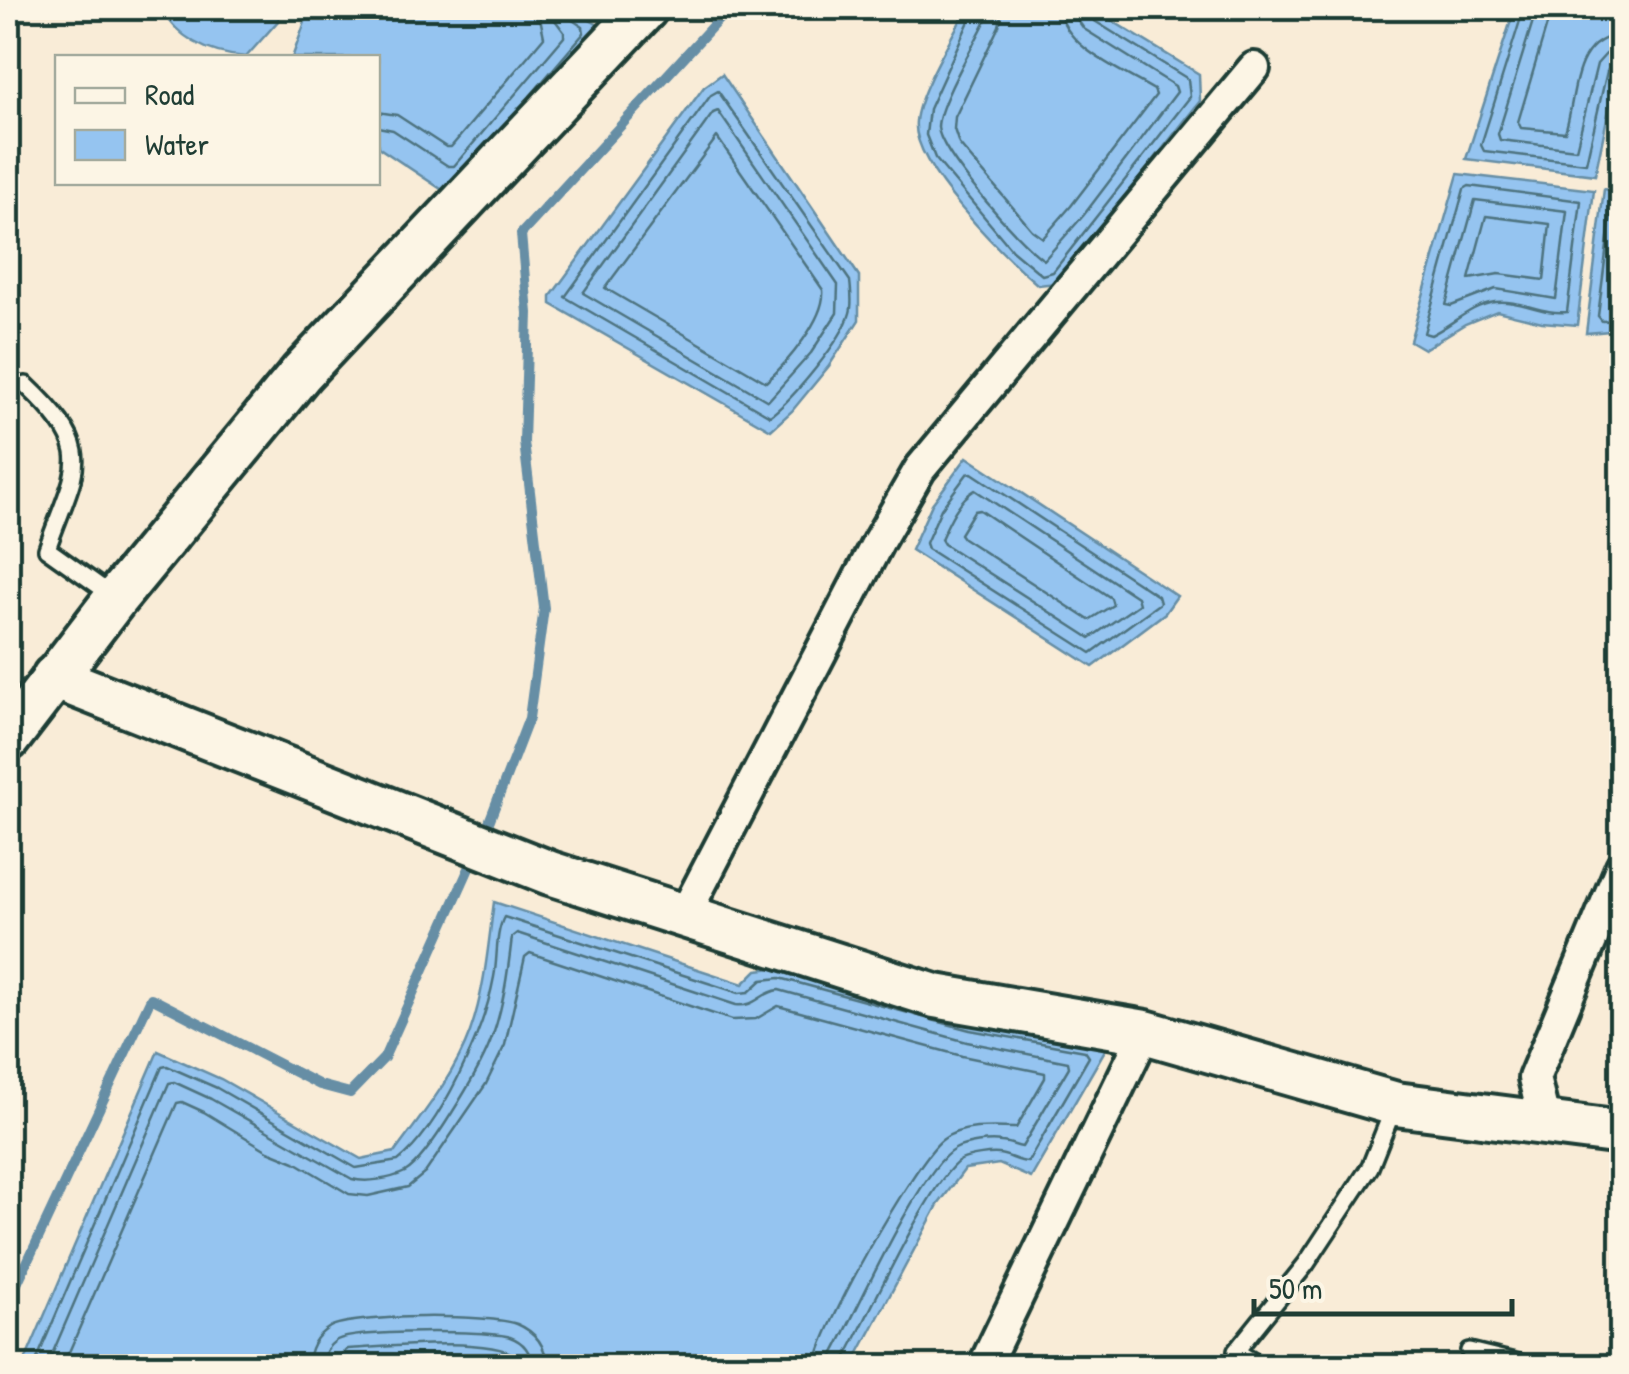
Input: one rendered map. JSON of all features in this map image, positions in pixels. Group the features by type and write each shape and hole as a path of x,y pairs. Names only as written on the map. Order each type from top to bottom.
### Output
{"street":[{"path":"8,739 116,598 302,372 646,8"},
{"path":"684,916 878,542 920,469 1254,68"},
{"path":"54,678 550,873 936,996 1145,1032 1396,1104 1622,1132"},
{"path":"1544,1123 1534,1078 1622,866"},
{"path":"984,1366 1145,1032"}],"lane":[{"path":"26,385 52,410 77,449 75,472 47,550 116,598"},
{"path":"1260,1366 1236,1351 1306,1264 1370,1168 1396,1104"},
{"path":"1469,1351 1531,1366"},
{"path":"1572,1366 1586,1366"}],"water":[{"path":"161,8 282,8 278,21 248,55 220,53 197,44"},
{"path":"310,8 568,8 602,27 456,199 380,148 380,55 293,55"},
{"path":"967,8 1091,8 1199,74 1200,101 1057,283 1038,285 983,232 943,185 918,140 916,121 923,95"},
{"path":"1515,8 1621,8 1621,52 1595,175 1466,159"},
{"path":"722,74 859,276 859,320 829,366 771,430 551,304 551,296 704,87"},
{"path":"1458,174 1594,190 1577,325 1542,322 1497,311 1465,324 1424,349 1410,341"},
{"path":"1604,189 1621,192 1621,330 1586,333"},
{"path":"967,457 1177,596 1165,613 1093,667 911,550 932,504"},
{"path":"494,902 743,984 757,970 780,967 1108,1045 1031,1178 999,1164 965,1169 938,1205 852,1366 516,1366 481,1356 435,1354 350,1359 341,1366 26,1366 24,1363 158,1051 221,1079 361,1159 395,1152 446,1080 470,1032 483,984"}],"waterway":[{"path":"484,835 529,718 544,608 524,442 528,313 521,234 729,8"},
{"path":"8,1303 151,998 320,1085 350,1093 384,1058 475,855"}]}
